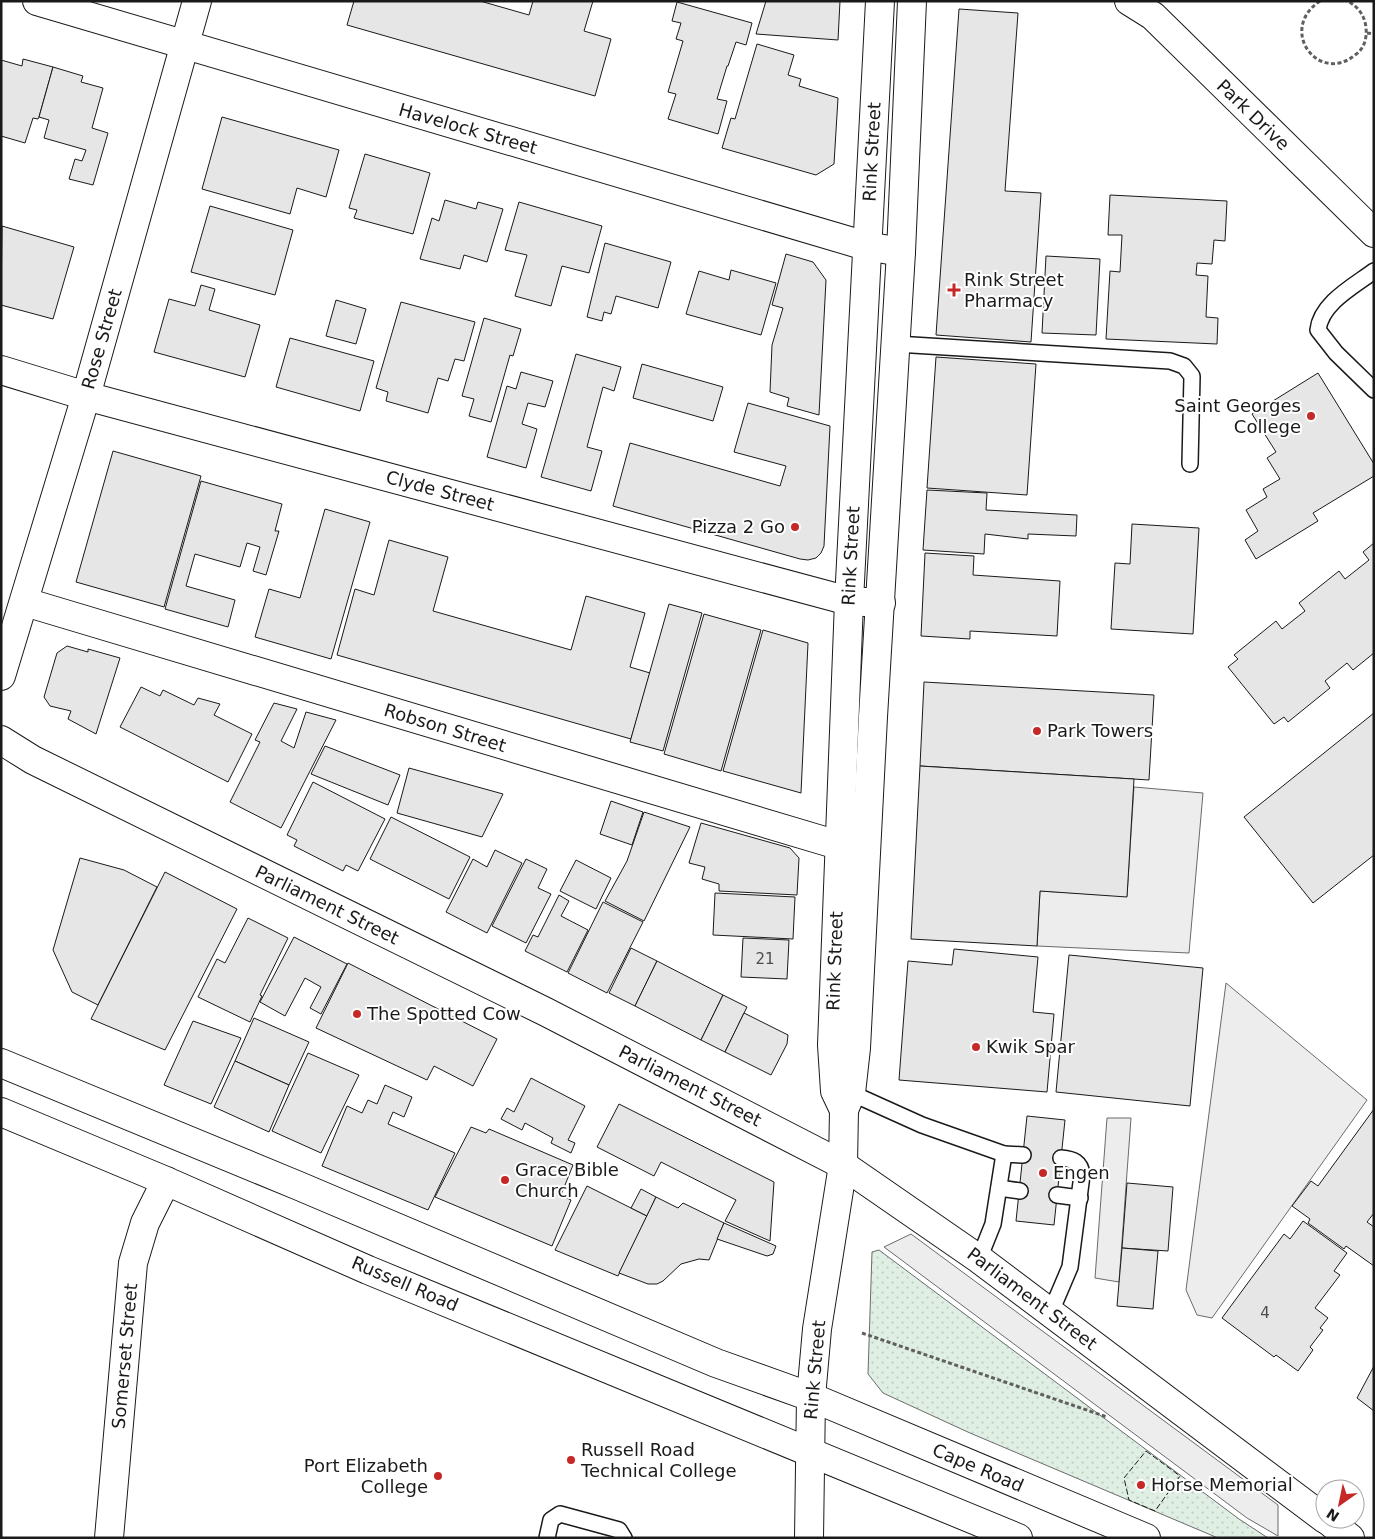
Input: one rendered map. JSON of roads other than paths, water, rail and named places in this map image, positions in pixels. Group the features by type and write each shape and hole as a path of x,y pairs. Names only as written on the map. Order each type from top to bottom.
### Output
{"street":[{"name":"Havelock Street","path":"37,1 866,246 901,252"},
{"name":"Rose Street","path":"1,676 86,396 197,1"},
{"name":"Rink Street","path":"809,1538 811,1397 817,1329 843,1165 843,1098 832,1045 838,845 866,246 872,181 880,1"},
{"name":"Rink Street","path":"843,1098 856,1048 901,252 912,1"},
{"name":"Park Drive","path":"1129,1 1147,8 1374,233"},
{"name":"Clyde Street","path":"1,370 86,396 849,601 881,603"},
{"name":"Robson Street","path":"25,602 838,845 866,848"},
{"name":"Parliament Street","path":"1,740 34,760 546,1012 843,1165 979,1259 1315,1512"},
{"path":"1,1063 716,1362 811,1397"},
{"name":"Russell Road","path":"1,1112 166,1181 368,1270 810,1452"},
{"name":"Somerset Street","path":"109,1538 133,1263 145,1223 166,1181"},
{"name":"Cape Road","path":"811,1397 1146,1538"},
{"path":"810,1452 1018,1538"},
{"name":"Parliament Street","path":"1338,1529 1350,1538"}],"lane":[{"path":"1374,271 1333,302 1319,320 1318,330 1336,353 1374,390"},
{"path":"896,344 1170,361 1184,366 1192,376 1190,464"},
{"path":"843,1098 1004,1154 1023,1155"},
{"path":"979,1259 988,1240 997,1208 1004,1154"},
{"path":"1050,1314 1070,1268 1080,1198 1081,1167 1070,1158 1061,1158"},
{"path":"999,1188 1020,1191"},
{"path":"1057,1195 1080,1198"},
{"path":"547,1538 551,1520 560,1514 619,1530 624,1538"}],"place":[{"name":"Rink Street Pharmacy","path":"954,290"},
{"name":"Saint Georges College","path":"1311,416"},
{"name":"Pizza 2 Go","path":"795,527"},
{"name":"Park Towers","path":"1037,731"},
{"name":"The Spotted Cow","path":"357,1014"},
{"name":"Kwik Spar","path":"976,1047"},
{"name":"Engen","path":"1043,1173"},
{"name":"Grace Bible Church","path":"505,1180"},
{"name":"Russell Road Technical College","path":"571,1460"},
{"name":"Port Elizabeth College","path":"438,1476"},
{"name":"Horse Memorial","path":"1141,1485"}]}
